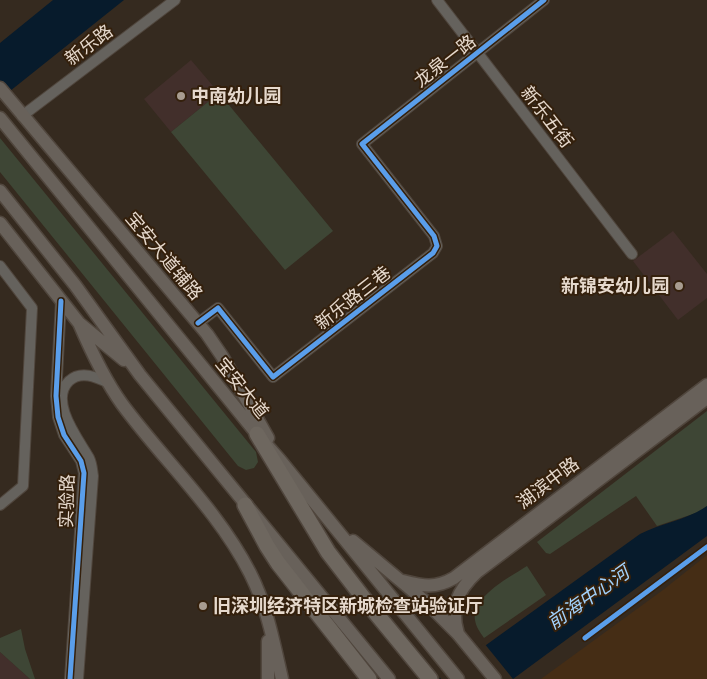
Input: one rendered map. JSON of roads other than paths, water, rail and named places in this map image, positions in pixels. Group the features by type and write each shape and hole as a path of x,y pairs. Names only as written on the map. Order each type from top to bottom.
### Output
{"highway":[{"path":"257,434 328,552 430,679"},
{"path":"245,505 266,546 278,564 369,679"}],"main road":[{"name":"宝安大道辅路","path":"0,88 198,323 222,356 280,460"},
{"name":"宝安大道","path":"0,118 458,679"},
{"path":"0,191 75,285 140,375 389,679"},
{"path":"0,224 79,323 109,383 130,414 222,526 251,575 258,592 282,679"},
{"path":"79,323 140,375"},
{"name":"湖滨中路","path":"458,634 454,618 455,605 459,594 491,555 707,386"},
{"name":"湖滨中路","path":"402,582 426,586 441,585 454,578 491,555 707,398"},
{"path":"330,521 426,602 458,634 495,679"},
{"path":"267,621 268,679"}],"street":[{"name":"新乐路","path":"22,116 175,0"},
{"name":"新乐五街","path":"437,0 632,254"},
{"name":"龙泉一路","path":"362,144 544,0"},
{"name":"新乐路三巷","path":"198,323 218,308 273,377 432,253 437,243 434,236 362,144"},
{"path":"0,266 32,308 23,486 0,505"},
{"name":"实验路","path":"61,300 56,396 58,417 64,435 81,461 84,473 70,679"},
{"name":"实验路","path":"78,679 93,476 89,458 67,421 63,394 67,384 79,376 89,376 109,383"}],"water":[{"path":"53,0 124,0 0,99 0,43"},
{"name":"前海中心河","path":"707,506 707,536 513,679 439,679 640,534 691,515"}],"place":[{"name":"中南幼儿园","path":"181,96"},
{"name":"新锦安幼儿园","path":"679,286"},
{"name":"旧深圳经济特区新城检查站验证厅","path":"203,606"}]}
